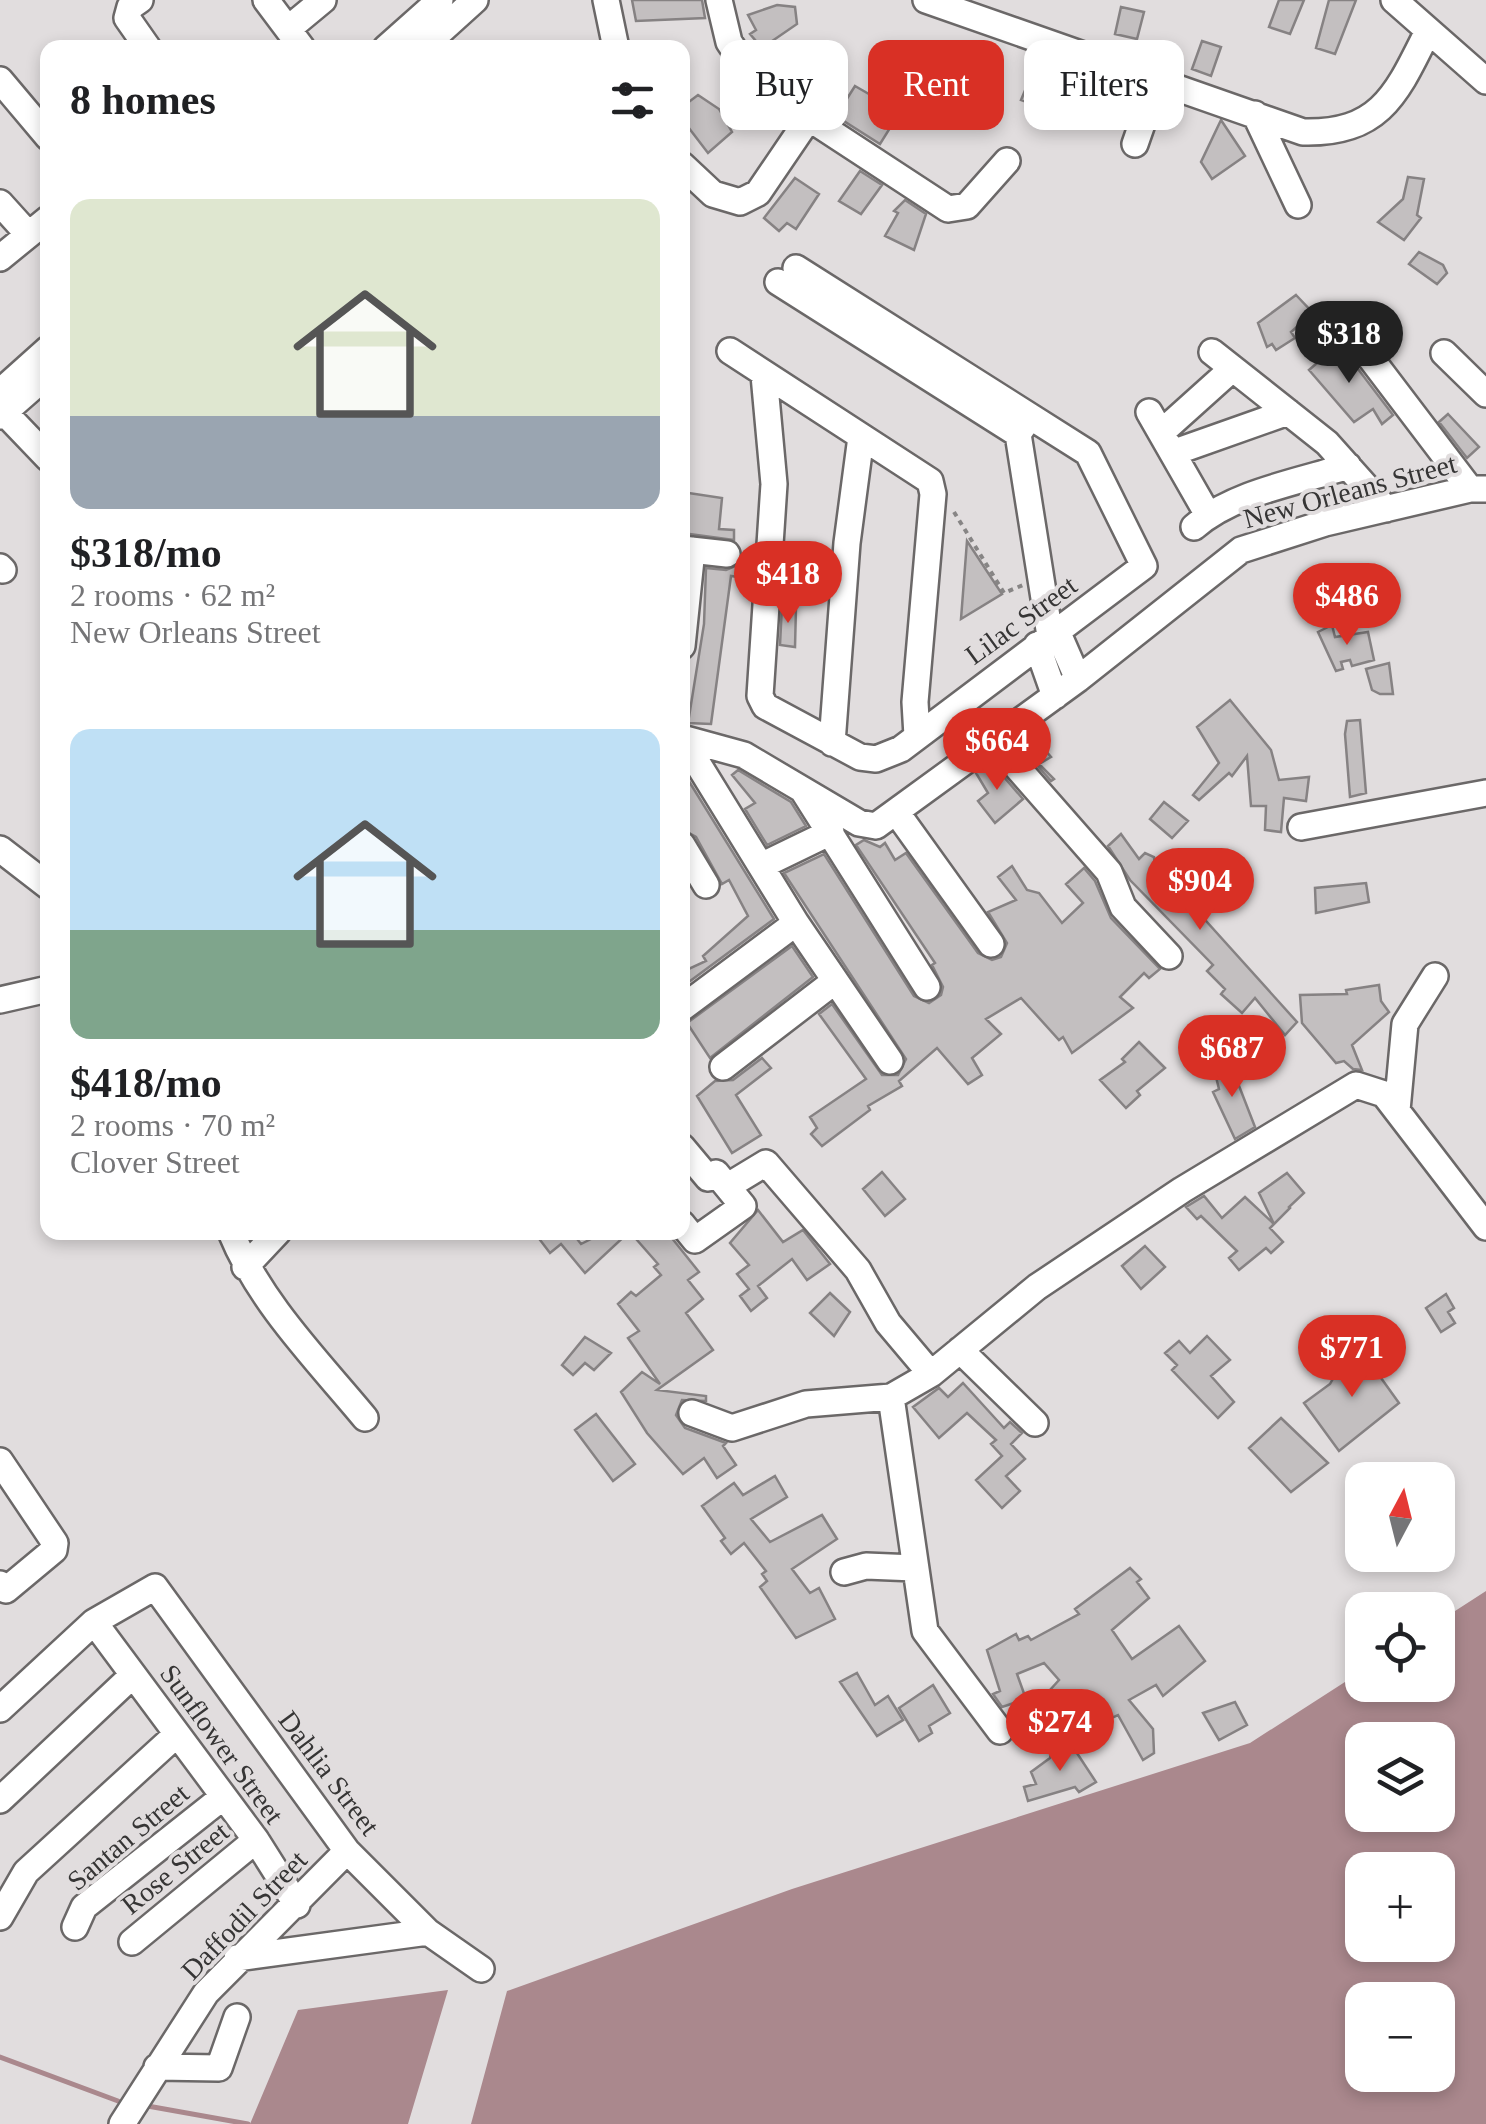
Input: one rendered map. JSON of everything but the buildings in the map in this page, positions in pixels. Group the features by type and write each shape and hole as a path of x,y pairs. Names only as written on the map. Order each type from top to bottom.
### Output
{"street":[{"path":"140,0 130,8 127,18 142,40"},
{"path":"266,0 295,38 323,0"},
{"path":"395,40 440,0"},
{"path":"431,40 476,0"},
{"path":"606,0 614,40"},
{"path":"719,0 729,40"},
{"path":"926,0 1045,40"},
{"path":"1393,1 1486,81"},
{"path":"1184,88 1303,132 1337,133 1372,120 1400,86 1428,30"},
{"path":"0,80 40,128"},
{"path":"1255,114 1298,205"},
{"path":"690,172 713,194 740,202 758,193 801,130"},
{"path":"827,130 948,209 967,206 1007,161"},
{"path":"1135,144 1140,130"},
{"path":"0,203 38,227 0,258"},
{"path":"787,275 1024,426 1055,696"},
{"path":"1353,335 1478,489"},
{"path":"730,351 927,477 932,504 915,702 917,736"},
{"path":"1444,353 1486,394"},
{"path":"1,407 40,360"},
{"path":"1162,432 1222,360 1348,466 1386,509"},
{"name":"Lilac Street","path":"764,375 774,484 760,696 769,709 860,757 876,758 901,749 1142,568 1144,559 1093,458 1024,426"},
{"path":"1,407 40,380"},
{"path":"1,407 40,449"},
{"path":"1162,432 1288,412"},
{"path":"1162,432 1201,521 1348,466"},
{"path":"832,743 847,543 861,437"},
{"name":"New Orleans Street","path":"897,814 1078,679 1241,550 1386,509 1478,489"},
{"path":"690,549 727,554"},
{"path":"1048,637 1078,679"},
{"path":"690,740 744,755 859,823 876,826 897,814 991,944"},
{"path":"994,741 1109,872 1123,907 1169,956"},
{"path":"690,750 796,923 890,1061"},
{"path":"798,784 928,987"},
{"path":"1302,827 1486,792"},
{"path":"763,864 830,832"},
{"path":"0,850 40,880"},
{"path":"690,858 706,885"},
{"path":"690,1002 796,923"},
{"path":"1397,1110 1405,1024 1435,976"},
{"path":"723,1067 835,981"},
{"path":"0,1000 40,990"},
{"path":"692,1413 732,1428 806,1404 891,1397 932,1374 1037,1287 1182,1190 1356,1085 1370,1088 1397,1110 1486,1227"},
{"path":"690,1157 708,1178 716,1172 743,1206 695,1240 690,1234"},
{"path":"728,1186 766,1164 858,1270 888,1324 932,1374"},
{"path":"235,1240 246,1266 365,1418"},
{"path":"246,1266 270,1240"},
{"path":"960,1350 1035,1424"},
{"path":"891,1397 925,1630 1000,1731"},
{"path":"0,1461 55,1543 54,1550 2,1590"},
{"path":"844,1572 866,1566 914,1568"},
{"name":"Dahlia Street","path":"94,1622 155,1587 347,1851 428,1932 481,1969"},
{"path":"0,1709 94,1622"},
{"name":"Sunflower Street","path":"94,1622 256,1840 298,1904"},
{"path":"0,1800 134,1675"},
{"path":"0,1917 26,1872 175,1736"},
{"name":"Santan Street","path":"74,1927 84,1907 224,1797"},
{"name":"Rose Street","path":"132,1942 256,1840"},
{"name":"Daffodil Street","path":"122,2124 206,1993 347,1851"},
{"path":"237,1958 428,1932"},
{"path":"157,2066 219,2068 237,2018"}],"path":[{"path":"932,504 945,497 1004,592 1041,578"}],"shaded area":[{"path":"1486,1591 1486,2124 471,2124 507,1991 792,1889 1250,1743 1345,1682 1345,1702 1455,1702 1455,1611"},
{"path":"448,1990 408,2124 250,2124 298,2010"}],"waterway":[{"path":"0,2057 118,2101"},
{"path":"142,2105 248,2124"}]}
